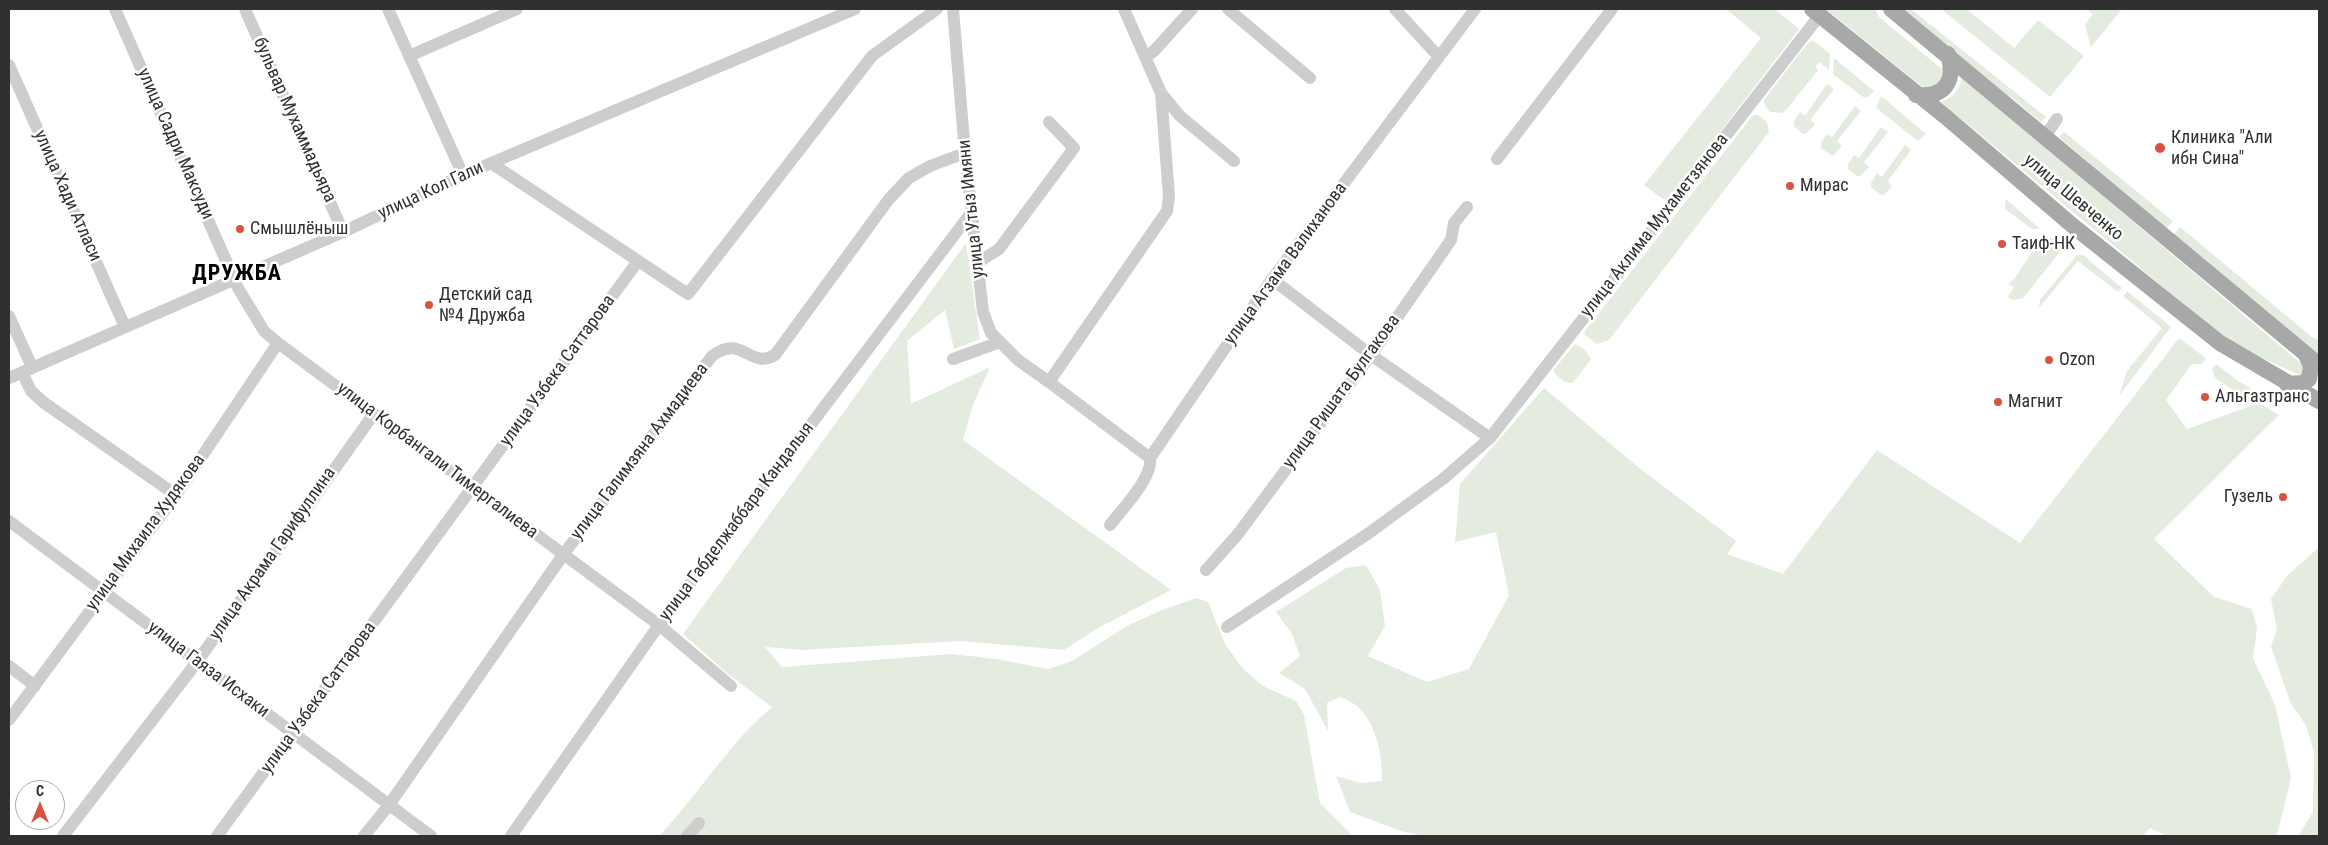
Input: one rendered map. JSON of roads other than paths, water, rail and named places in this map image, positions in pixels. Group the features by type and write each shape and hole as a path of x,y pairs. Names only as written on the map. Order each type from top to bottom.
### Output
{"main road":[{"name":"улица Шевченко","path":"1891,9 1948,54 2319,365"},
{"name":"улица Шевченко","path":"1816,12 2003,165 2072,226 2220,343 2319,402"},
{"path":"1916,95 1933,95 1946,86 1950,72 1948,54"},
{"path":"2287,384 2303,383 2309,378 2311,366 2305,353"}],"street":[{"name":"улица Садри Максуди","path":"114,9 235,279"},
{"name":"бульвар Мухаммадьяра","path":"244,9 343,232"},
{"path":"388,9 463,175"},
{"path":"409,56 517,9"},
{"name":"улица Кол Гали","path":"9,378 343,232 463,175 855,9"},
{"path":"491,163 688,294 872,56 937,9"},
{"name":"улица Утыз Имяни","path":"953,9 971,213 983,312 991,333 1018,360 1150,458"},
{"path":"1124,9 1161,93 1180,116 1234,161"},
{"path":"1145,57 1154,51 1192,9"},
{"path":"1228,9 1310,78"},
{"path":"1395,9 1439,57"},
{"name":"улица Агзама Валиханова","path":"1110,525 1146,477 1152,467 1150,458 1272,279 1475,9"},
{"path":"1497,159 1612,9"},
{"name":"улица Аклима Мухаметзянова","path":"1228,626 1369,533 1443,479 1490,438 1816,12"},
{"name":"улица Хади Атласи","path":"9,65 125,327"},
{"path":"1049,382 1167,211 1170,196 1161,93"},
{"path":"2045,136 2057,119"},
{"path":"977,263 999,249 1074,148 1049,122"},
{"name":"улица Галимзяна Ахмадиева","path":"364,836 389,805 563,555 712,356 721,349 732,347 742,349 752,357 760,359 769,358 775,354 889,200 909,178 930,166 965,153"},
{"name":"улица Ришата Булгакова","path":"1206,570 1238,534 1371,355 1451,240 1454,223 1467,207"},
{"name":"улица Габделжаббара Кандалыя","path":"511,836 659,624 971,213"},
{"name":"улица Узбека Саттарова","path":"217,836 473,489 638,261"},
{"name":"улица Корбангали Тимергалиева","path":"235,279 264,330 278,343 473,489 659,624 731,686"},
{"path":"1272,279 1371,355 1490,438"},
{"path":"9,316 27,370 31,391 43,402 176,495"},
{"path":"953,359 1000,342"},
{"name":"улица Михаила Худякова","path":"9,720 176,495 278,343"},
{"name":"улица Акрама Гарифуллина","path":"63,836 197,662 373,414"},
{"name":"улица Гаяза Исхаки","path":"9,521 431,836"},
{"path":"9,666 35,686"},
{"path":"687,836 699,823"}],"place":[{"name":"Клиника \"Али ибн Сина\"","path":"2160,148"},
{"name":"Мирас","path":"1790,186"},
{"name":"Смышлёныш","path":"240,229"},
{"name":"Таиф-НК","path":"2002,244"},
{"name":"Детский сад №4 Дружба","path":"429,305"},
{"name":"Ozon","path":"2049,360"},
{"name":"Альгазтранс","path":"2205,397"},
{"name":"Магнит","path":"1998,402"},
{"name":"Гузель","path":"2283,497"}],"district":[{"name":"ДРУЖБА","path":"237,274"}]}
